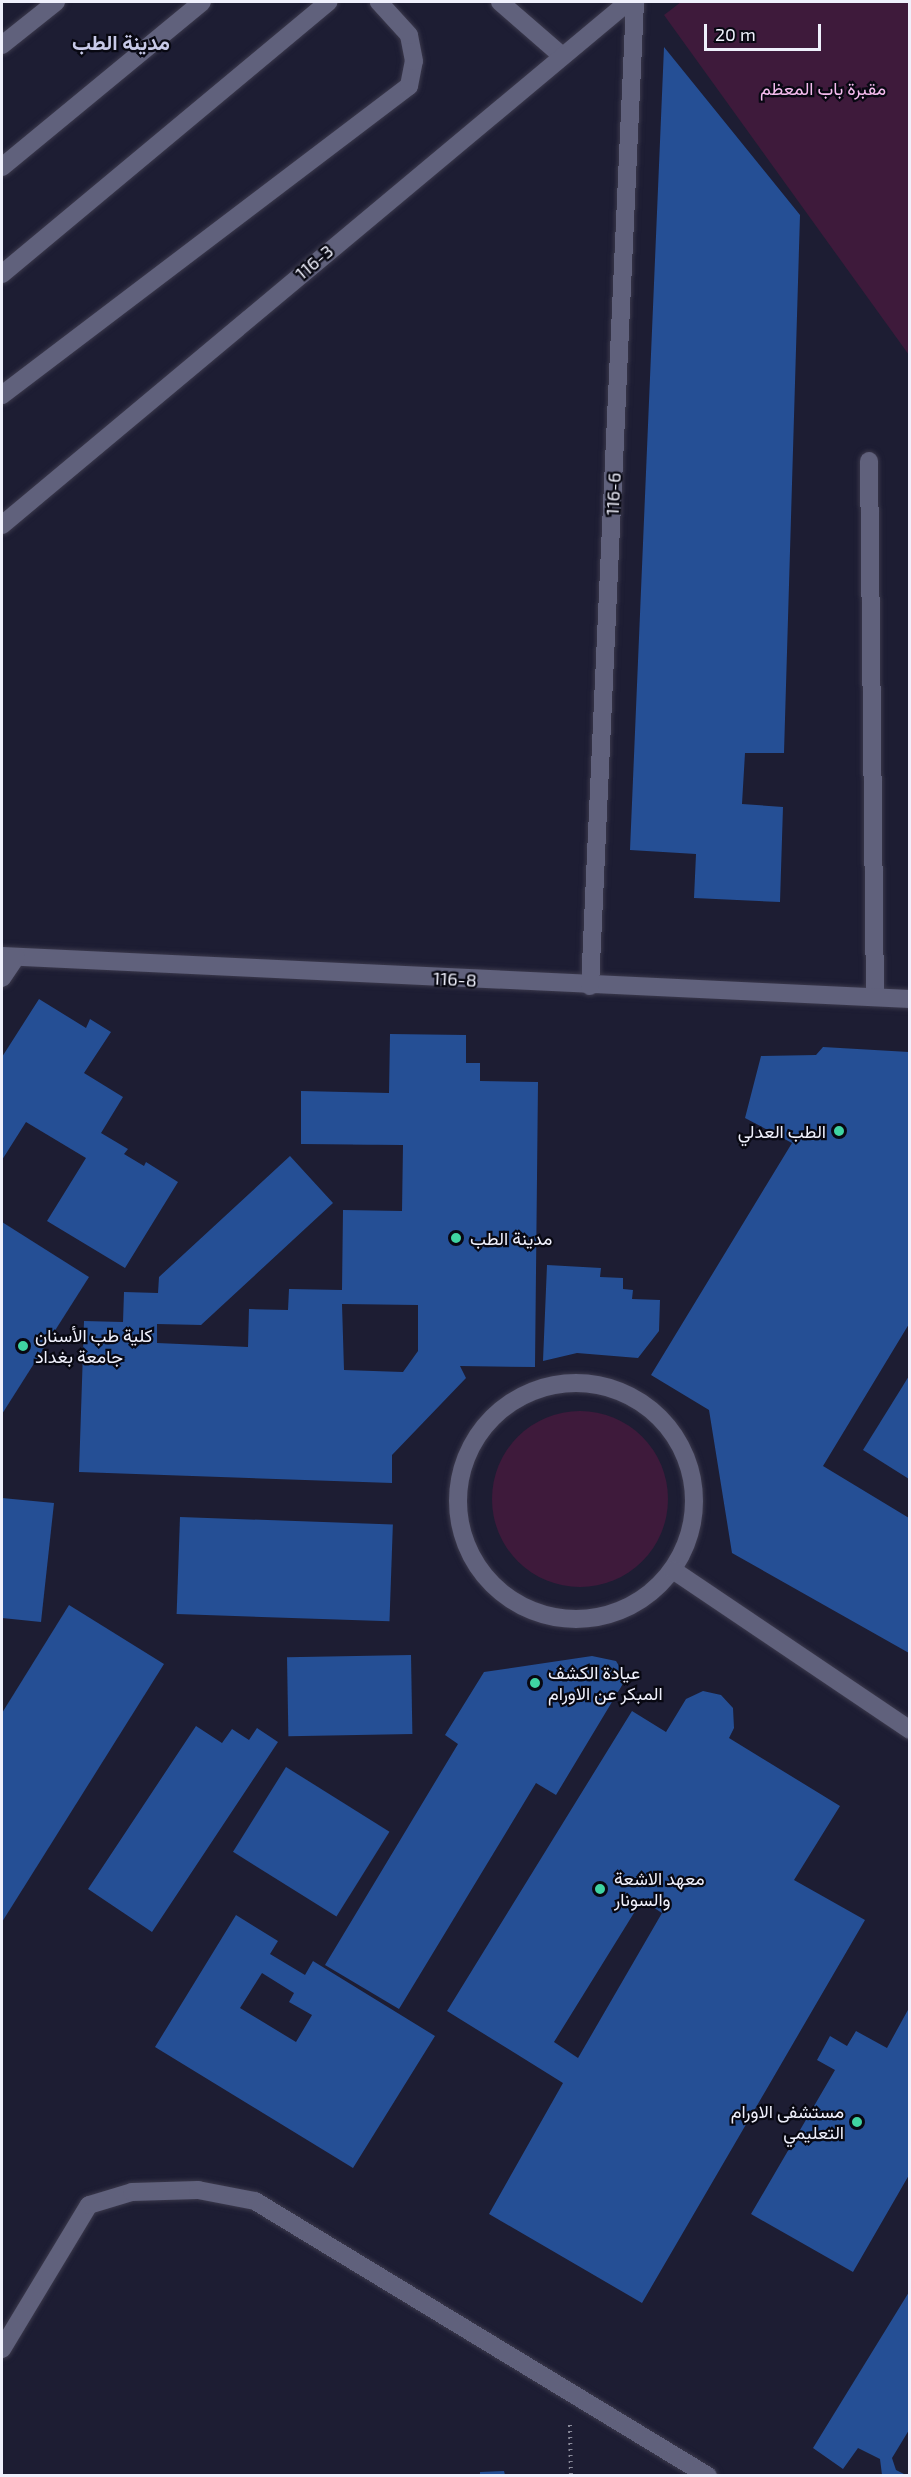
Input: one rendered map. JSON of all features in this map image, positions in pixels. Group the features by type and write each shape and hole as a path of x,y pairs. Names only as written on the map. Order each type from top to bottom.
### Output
{"street":[{"path":"2,45 56,2"},
{"path":"2,167 202,2"},
{"path":"2,274 328,2"},
{"path":"2,394 409,86 414,61 409,35 379,2"},
{"path":"500,2 561,55"},
{"name":"116-3","path":"2,525 561,55 628,2"},
{"name":"116-6","path":"590,986 636,2"},
{"path":"869,461 875,997"},
{"path":"2,978 9,956"},
{"name":"116-8","path":"9,956 590,986 909,999"},
{"path":"565,1383 598,1385 631,1396 665,1424 678,1439 691,1469 694,1522 673,1570 652,1593 610,1616 575,1620 544,1616 513,1602 487,1581 463,1541 456,1499 461,1470 471,1444 497,1412 535,1390 565,1383"},
{"path":"673,1570 909,1730"},
{"path":"2,2349 89,2205 132,2192 198,2190 255,2201 708,2475"}],"path":[{"path":"569,2391 571,2475"}],"green space":[{"name":"مقبرة باب المعظم","path":"681,2 909,2 909,355 664,15"},
{"path":"580,1411 614,1418 629,1426 642,1437 653,1450 661,1465 668,1499 661,1533 653,1548 642,1561 629,1572 614,1580 580,1587 546,1580 531,1572 518,1561 507,1548 499,1533 492,1499 499,1465 507,1450 518,1437 531,1426 546,1418"}],"building":[{"path":"664,47 800,215 784,753 745,753 742,804 783,807 780,902 694,898 696,854 630,850"},
{"path":"39,999 86,1028 90,1019 111,1032 84,1073 123,1097 101,1133 128,1149 124,1154 144,1166 146,1162 178,1182 125,1268 47,1221 86,1158 26,1122 2,1160 2,1057"},
{"path":"390,1034 466,1035 466,1063 480,1063 480,1081 538,1082 535,1367 460,1366 466,1378 392,1455 392,1483 79,1472 84,1321 123,1322 124,1292 158,1293 159,1277 290,1156 333,1203 201,1325 157,1324 157,1343 248,1347 249,1309 288,1310 289,1289 342,1290 343,1210 402,1211 403,1145 301,1144 301,1091 389,1093","holes":["342,1304 418,1305 418,1351 403,1372 344,1370"]},
{"path":"823,1047 909,1052 909,1324 823,1466 909,1518 909,1653 732,1553 709,1410 651,1375 792,1143 745,1118 761,1056 816,1055"},
{"name":"كلية طب الأسنان جامعة بغداد","path":"2,1222 89,1277 2,1414"},
{"path":"547,1265 601,1268 600,1277 623,1278 623,1289 633,1290 632,1299 660,1300 659,1331 638,1358 577,1353 543,1361"},
{"path":"909,1376 909,1479 863,1450"},
{"path":"2,1498 54,1503 41,1622 2,1618"},
{"path":"180,1517 393,1524 389,1621 177,1614"},
{"path":"69,1605 164,1664 2,1922 2,1713"},
{"path":"411,1655 412,1734 288,1736 287,1657"},
{"path":"592,1656 616,1661 624,1674 624,1682 556,1795 536,1783 399,2009 325,1965 458,1744 445,1735 484,1672"},
{"path":"703,1691 721,1695 733,1708 734,1728 729,1738 840,1806 794,1880 865,1920 642,2303 489,2214 563,2083 447,2011 632,1711 666,1732 686,1699","holes":["642,1900 662,1913 578,2058 554,2042"]},
{"path":"196,1726 222,1743 232,1729 249,1740 257,1728 278,1742 152,1932 88,1889"},
{"path":"286,1767 389,1832 336,1916 233,1852"},
{"path":"236,1915 278,1941 270,1954 305,1975 313,1961 435,2036 353,2168 155,2047","holes":["262,1973 294,1993 289,2002 312,2015 296,2042 240,2008"]},
{"name":"مستشفى الاورام التعليمي","path":"909,2008 909,2175 853,2272 751,2214 835,2070 817,2060 830,2036 847,2046 856,2031 887,2048"},
{"path":"909,2292 909,2430 892,2458 896,2470 906,2475 882,2475 880,2459 858,2448 843,2469 813,2448"},
{"path":"504,2471 505,2475 480,2475 480,2472"}],"place":[{"name":"الطب العدلي","path":"839,1131"},
{"name":"مدينة الطب","path":"456,1238"},
{"name":"كلية طب الأسنان جامعة بغداد","path":"23,1346"},
{"name":"عيادة الكشف المبكر عن الاورام","path":"535,1683"},
{"name":"معهد الاشعة والسونار","path":"600,1889"},
{"name":"مستشفى الاورام التعليمي","path":"857,2122"}],"district":[{"name":"مدينة الطب","path":"121,42"}]}
